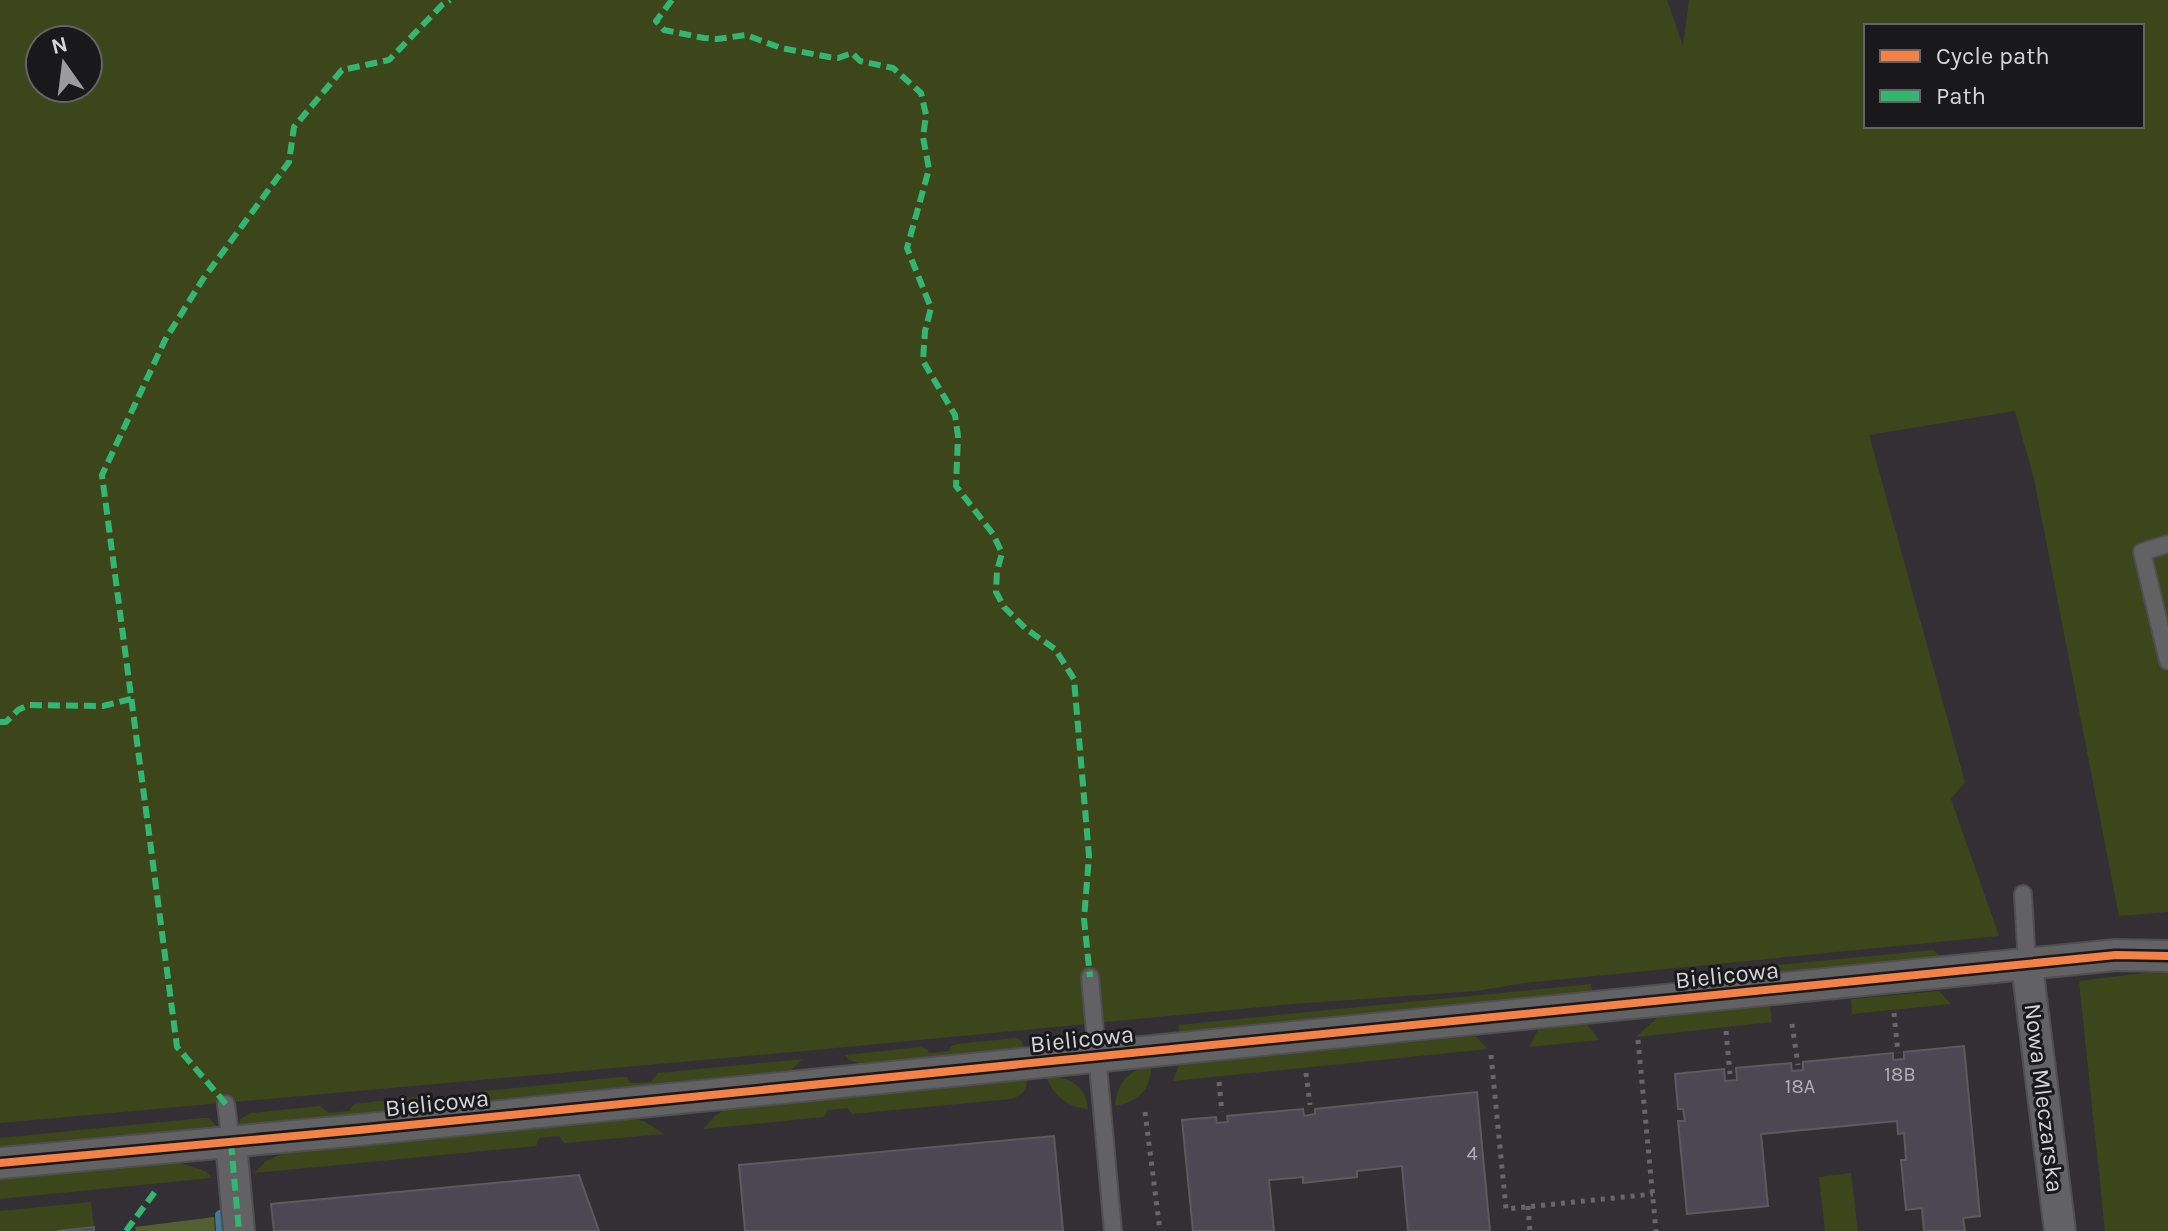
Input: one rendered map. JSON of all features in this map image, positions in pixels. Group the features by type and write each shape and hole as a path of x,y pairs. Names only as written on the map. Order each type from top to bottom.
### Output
{"street":[{"name":"Bielicowa","path":"0,1163 1098,1058 2116,955 2168,956"},
{"name":"Nowa Mleczarska","path":"2027,965 2060,1231"},
{"path":"231,1143 239,1231"}],"lane":[{"path":"2168,544 2142,552 2168,661"},
{"path":"2023,894 2027,965"},
{"path":"1090,977 1113,1231"},
{"path":"226,1104 231,1143"}],"path":[{"path":"1894,1013 1898,1053"},
{"path":"1792,1024 1798,1065"},
{"path":"1726,1031 1730,1074"},
{"path":"1638,1040 1656,1231"},
{"path":"1491,1055 1506,1209 1653,1194"},
{"path":"1306,1073 1310,1105"},
{"path":"1219,1082 1222,1112"},
{"path":"1145,1112 1160,1231"},
{"path":"1528,1206 1530,1231"}],"green space":[{"path":"0,0 1667,0 1683,46 1689,0 2168,0 2168,912 2119,916 2034,479 2015,411 1869,435 1965,782 1951,799 1999,936 1524,983 1476,991 1292,1004 0,1123"},
{"path":"1933,950 1942,957 1675,983 1674,975"},
{"path":"2168,970 2168,1231 2105,1231 2079,981"},
{"path":"1591,984 1592,992 1179,1034 1178,1025"},
{"path":"1939,991 1951,1004 1852,1014 1851,999"},
{"path":"1770,1006 1772,1022 1636,1037 1658,1017"},
{"path":"1587,1024 1599,1040 1529,1047 1538,1030"},
{"path":"1475,1036 1488,1049 1173,1081 1179,1065"},
{"path":"1015,1038 1025,1048 862,1064 849,1060 845,1055 920,1047 929,1053 949,1051 951,1046 957,1044"},
{"path":"803,1059 791,1070 491,1100 476,1092 620,1077 627,1077 630,1083 651,1082 658,1073"},
{"path":"1151,1067 1141,1094 1115,1106 1125,1079 1136,1071"},
{"path":"1055,1077 1078,1086 1085,1096 1088,1109 1075,1107 1058,1095 1047,1078"},
{"path":"1027,1079 1023,1092 1011,1099 852,1114 848,1108 828,1110 824,1117 703,1129 726,1109"},
{"path":"434,1095 424,1106 416,1108 239,1125 240,1119 251,1113 320,1106 329,1113 349,1111 354,1104"},
{"path":"209,1118 217,1127 0,1148 0,1138"},
{"path":"632,1119 644,1121 664,1134 564,1143 559,1136 539,1138 536,1146 254,1173 266,1161 284,1153"},
{"path":"177,1162 205,1171 212,1178 0,1199 0,1180"},
{"path":"1851,1173 1858,1231 1825,1231 1819,1177"},
{"path":"91,1202 94,1227 57,1231 0,1231 0,1211"},
{"path":"214,1217 215,1231 136,1231 135,1227"}],"building":[{"path":"1964,1046 1980,1216 1963,1218 1965,1231 1924,1231 1922,1208 1906,1210 1901,1160 1906,1160 1904,1133 1898,1134 1897,1121 1761,1134 1768,1206 1687,1214 1678,1121 1685,1121 1683,1109 1678,1109 1675,1074 1724,1069 1725,1081 1737,1080 1736,1068 1791,1063 1792,1071 1803,1070 1803,1062 1893,1053 1893,1060 1904,1059 1904,1052"},
{"path":"1477,1092 1490,1231 1408,1231 1402,1166 1357,1171 1357,1177 1303,1183 1303,1177 1269,1180 1274,1231 1193,1231 1182,1120 1216,1117 1217,1123 1228,1122 1227,1116 1303,1109 1304,1116 1315,1114 1315,1109"},
{"path":"1054,1136 1063,1231 745,1231 739,1165"},
{"path":"579,1175 599,1231 274,1231 271,1204"},
{"path":"94,1227 94,1231 57,1231"}],"waterway":[{"path":"220,1215 221,1231"}],"marked path":[{"path":"226,1104 177,1047 102,475 165,340 203,279 289,162 294,127 342,70 389,60 450,0"},
{"path":"672,0 656,21 664,30 717,39 746,35 781,48 829,57 838,58 852,53 860,61 893,68 921,93 926,115 923,137 929,169 907,248 931,308 925,331 923,361 955,415 958,436 956,486 993,534 1002,553 996,592 1004,607 1026,629 1055,649 1074,679 1089,856 1084,919 1090,977"},
{"path":"0,722 6,722 18,710 29,705 103,706 131,699"},
{"path":"231,1143 239,1231"},
{"path":"126,1231 157,1189"}],"cycle path":[{"path":"0,1163 2116,955 2168,956"}]}
